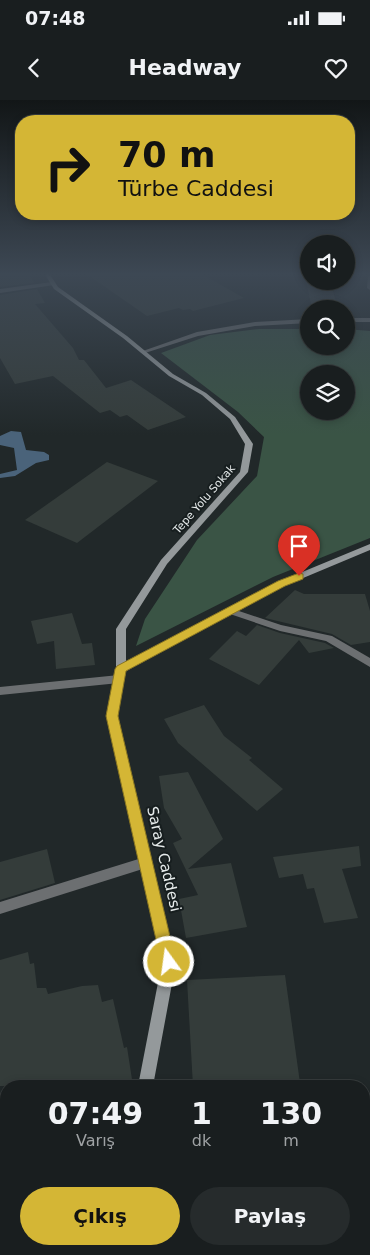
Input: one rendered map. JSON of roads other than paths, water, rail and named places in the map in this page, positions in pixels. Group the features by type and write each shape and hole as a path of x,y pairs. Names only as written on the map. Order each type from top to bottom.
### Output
{"street":[{"name":"Tepe Yolu Sokak","path":"109,327 172,375 204,394 233,418 249,444 244,472 164,562 121,629 120,674"},
{"path":"143,352 197,334 238,327"},
{"path":"0,691 120,674 281,584 370,547"},
{"path":"230,611 280,628 329,638 370,663"},
{"name":"Saray Caddesi","path":"120,674 112,716 169,962 147,1080"},
{"path":"0,908 145,863"}],"water":[{"path":"11,431 21,432 26,450 44,452 49,455 49,460 36,463 15,476 0,478 0,474 17,470 14,448 0,445 0,436"}]}
